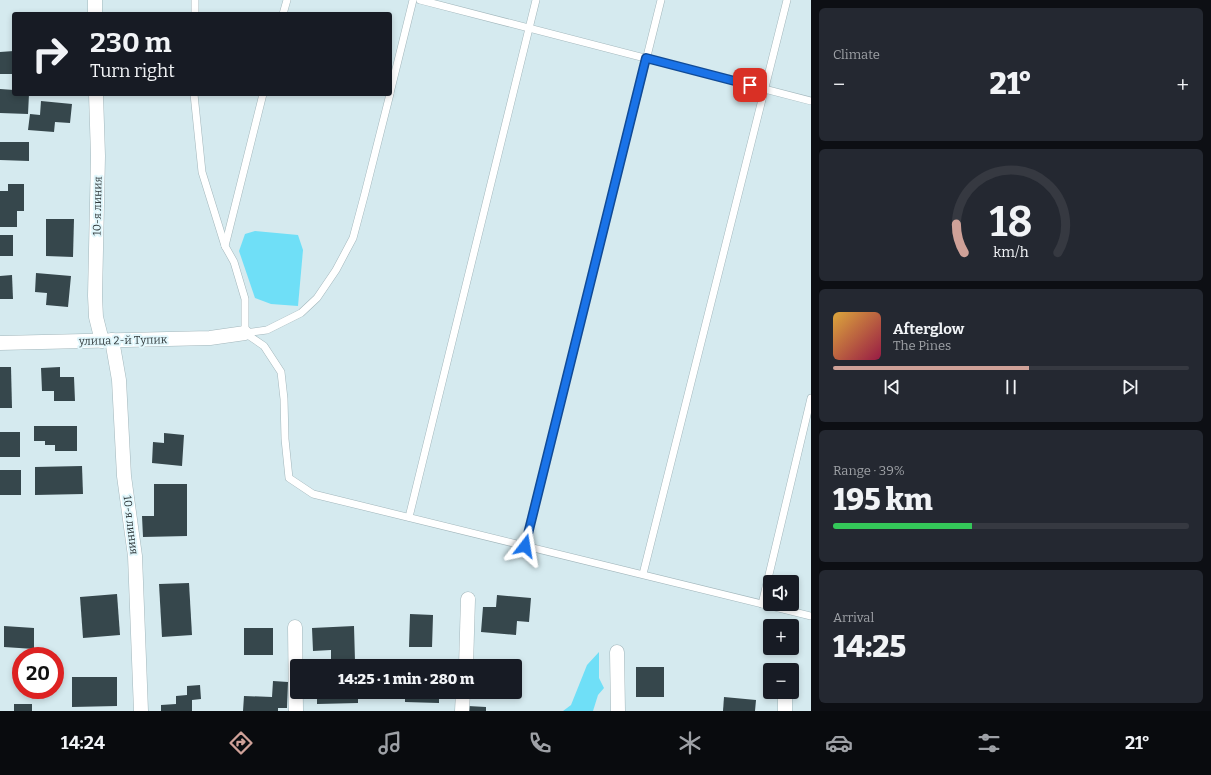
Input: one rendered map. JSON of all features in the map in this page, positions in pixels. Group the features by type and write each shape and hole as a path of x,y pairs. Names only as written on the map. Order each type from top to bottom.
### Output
{"street":[{"path":"95,0 95,12"},
{"name":"10-я линия","path":"96,96 98,156 95,296 96,317 107,340 119,380 124,476 135,556 141,711"},
{"name":"улица 2-й Тупик","path":"0,343 210,338 245,333"},
{"path":"466,659 468,599"},
{"path":"295,627 296,711"},
{"path":"617,652 618,711"},
{"path":"462,711 463,699"},
{"path":"785,699 785,711"}],"lane":[{"path":"195,0 195,12"},
{"path":"284,12 287,0"},
{"path":"392,85 413,0"},
{"path":"420,0 811,101"},
{"path":"409,517 536,0"},
{"path":"525,546 661,0"},
{"path":"643,574 786,0"},
{"path":"194,96 202,172 225,246 234,262 244,300 245,333"},
{"path":"225,246 262,96"},
{"path":"245,333 267,330 300,314 316,298 336,270 353,238 389,96"},
{"path":"245,333 264,346 281,372 284,399 284,439 289,478 313,494 811,616"},
{"path":"762,604 811,398"}],"water":[{"path":"255,231 298,235 303,250 298,306 271,304 255,298 239,251 245,234"},
{"path":"599,652 599,678 604,688 598,695 593,711 563,711 571,705 587,665"}],"building":[{"path":"12,51 12,74 0,74 0,52"},
{"path":"0,89 12,90 12,96 29,96 28,114 0,113"},
{"path":"41,101 72,104 70,123 55,122 54,132 28,130 30,114 40,115"},
{"path":"0,142 29,142 29,161 0,160"},
{"path":"8,184 24,184 24,211 17,211 17,227 0,227 0,191 8,191"},
{"path":"46,219 74,219 73,257 46,256"},
{"path":"0,235 13,235 13,256 0,256"},
{"path":"36,273 71,276 68,307 46,305 47,293 35,292"},
{"path":"12,275 13,299 0,299 0,276"},
{"path":"0,367 11,367 12,408 0,408"},
{"path":"60,367 60,377 74,377 75,401 54,401 54,391 42,391 41,368"},
{"path":"34,426 77,426 77,451 55,451 55,445 45,445 45,441 34,441"},
{"path":"0,432 20,432 20,457 0,457"},
{"path":"164,433 184,435 182,466 152,463 153,442 164,443"},
{"path":"82,466 83,494 35,495 35,467"},
{"path":"0,470 21,470 21,495 0,495"},
{"path":"154,484 187,484 187,536 143,537 142,516 154,516"},
{"path":"189,583 192,635 162,637 159,584"},
{"path":"117,594 120,635 83,638 80,597"},
{"path":"497,595 531,598 529,622 517,621 516,635 481,632 483,607 496,607"},
{"path":"410,614 433,615 432,647 409,647"},
{"path":"4,626 34,628 34,647 4,647"},
{"path":"354,626 355,659 331,659 331,650 313,651 312,628"},
{"path":"244,628 273,628 273,655 244,655"},
{"path":"636,667 664,667 664,697 636,697"},
{"path":"72,677 117,677 117,706 72,707"},
{"path":"273,681 288,682 287,708 278,708 278,711 243,711 244,696 272,697"},
{"path":"200,685 201,699 192,700 192,711 161,711 161,705 176,704 176,696 187,695 187,686"},
{"path":"724,697 756,700 755,711 723,711"},
{"path":"317,699 358,699 358,703 317,704"},
{"path":"405,699 439,699 439,703 405,702"},
{"path":"14,704 32,704 32,711 14,711"},
{"path":"468,706 486,707 486,711 467,711"}],"route":[{"path":"525,546 646,58 750,85"}]}
